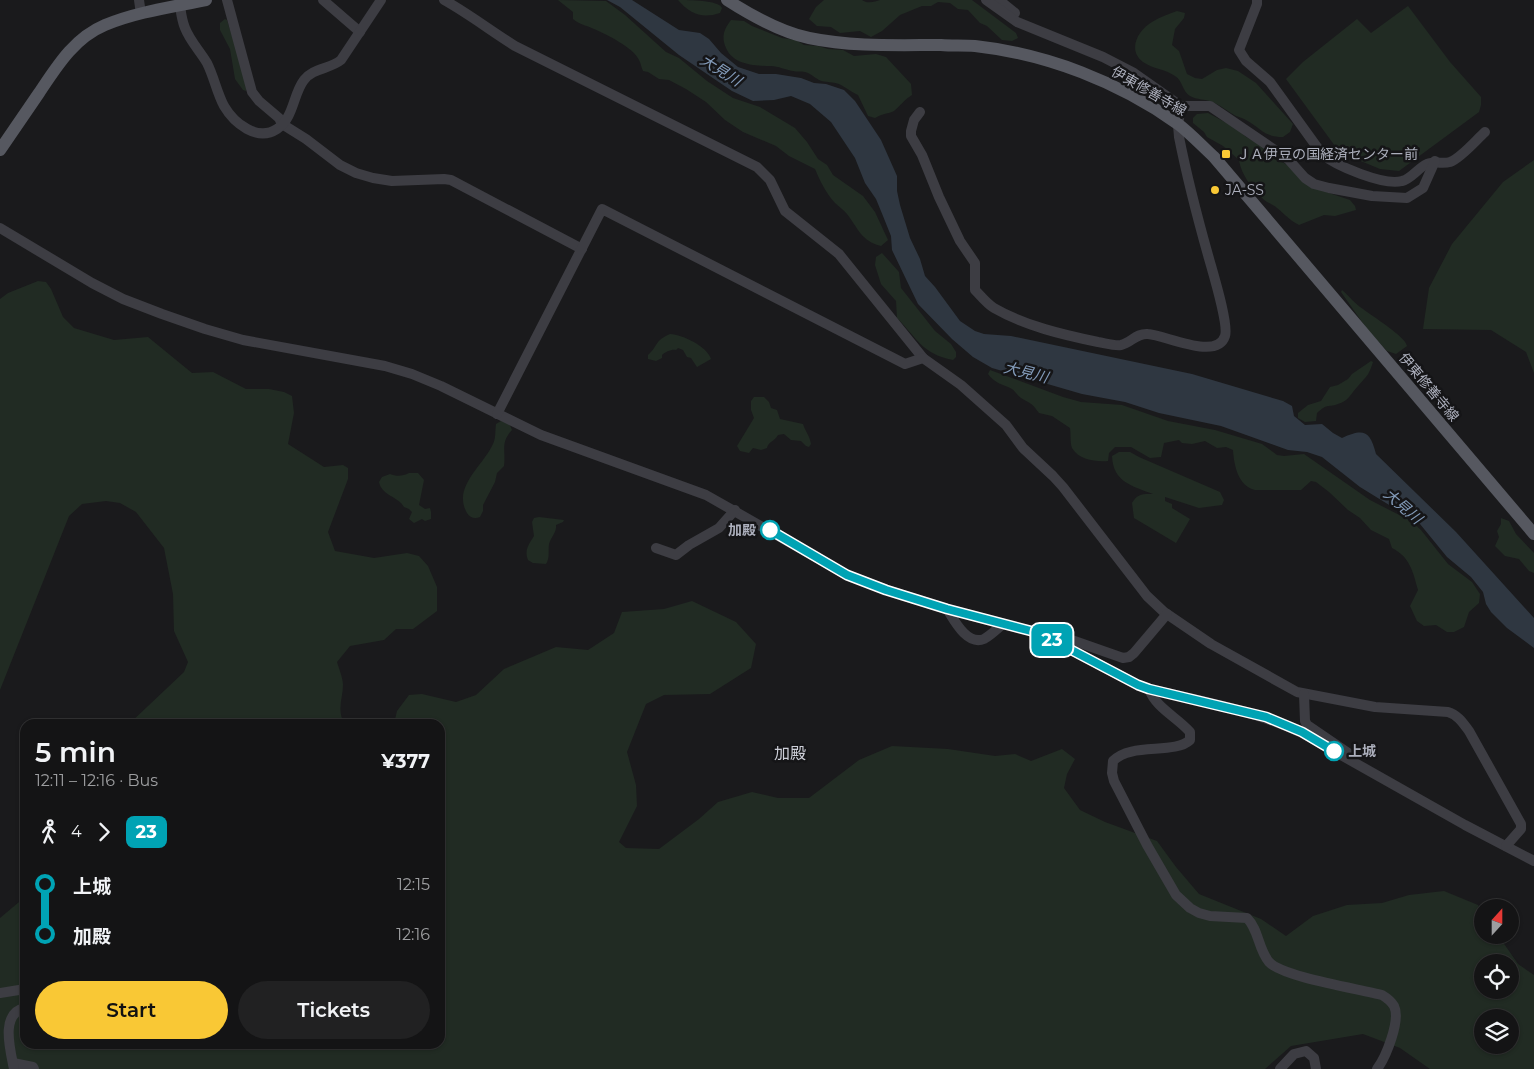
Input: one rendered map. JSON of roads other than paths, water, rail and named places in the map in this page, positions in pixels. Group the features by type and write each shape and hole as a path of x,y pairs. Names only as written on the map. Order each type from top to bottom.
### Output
{"main road":[{"path":"0,150 65,55 84,37 106,24 141,14 206,0"},
{"name":"伊東修善寺線","path":"727,0 749,14 782,29 809,38 857,44 974,46 1017,53 1052,62 1102,81 1137,99 1178,125 1214,157 1534,534"}],"street":[{"path":"138,0 141,14"},
{"path":"227,0 252,92 259,102 279,118 282,124 356,173 392,182 444,178 451,180 582,249"},
{"path":"323,0 360,32"},
{"path":"180,6 184,26 208,64 224,106 250,131 262,135 277,129 282,124 292,108 305,79 314,72 335,65 341,60 381,0"},
{"path":"444,0 516,46 757,167 770,180 785,211 839,254 923,358 961,385 1006,425 1023,448 1058,482 1147,596 1167,614 1211,644 1304,694 1375,707 1448,712 1460,718 1521,824 1521,829 1506,846"},
{"path":"986,0 1017,22 1103,57 1134,73 1181,106 1210,106 1288,159 1305,178 1314,184 1372,196 1407,198 1423,188 1435,161"},
{"path":"999,0 1019,16 1017,22"},
{"path":"1257,0 1239,50 1246,61 1270,82 1322,154 1332,163 1373,178 1395,182 1404,181 1418,169 1435,161 1448,162 1457,158 1485,132"},
{"path":"920,112 914,120 911,136 922,155 960,241 975,263 975,290 992,307 1074,338 1120,346 1136,336 1147,333 1200,347 1213,346 1221,343 1226,329 1218,286 1184,159 1178,125 1181,106"},
{"path":"497,414 602,209 905,364 923,358"},
{"path":"0,228 92,283 123,299 205,330 243,340 385,366 412,374 565,444 706,495 847,575 886,590 947,609 1028,630 1149,689 1253,713 1276,721 1302,732 1465,825 1534,861"},
{"path":"656,548 676,555 689,545 719,528 735,510"},
{"path":"947,609 964,633 974,639 984,639 1003,624"},
{"path":"1028,630 1037,629 1050,632 1123,658 1129,657 1167,614"},
{"path":"1149,689 1153,698 1190,732 1190,740 1180,745 1123,754 1113,761 1112,772 1114,781 1123,799 1166,879 1176,895 1190,908 1199,913 1210,916 1247,918 1255,929 1267,960 1272,965 1323,982 1382,995 1389,1000 1394,1006 1396,1017 1388,1050 1378,1069"},
{"path":"1304,694 1305,721 1307,725 1347,752 1349,759"},
{"path":"0,993 20,990"},
{"path":"20,1009 16,1009 8,1019 6,1030 14,1066 32,1067 34,1069"},
{"path":"1280,1069 1294,1054 1306,1051 1314,1058 1316,1069"}],"water":[{"name":"大見川","path":"607,0 632,0 679,30 700,33 709,39 721,53 738,67 759,74 776,74 801,78 844,90 855,101 881,140 897,176 897,191 900,205 910,238 920,259 925,276 960,321 975,331 984,334 1011,336 1192,374 1283,401 1292,406 1294,416 1305,425 1322,424 1342,438 1356,433 1368,436 1376,454 1456,532 1534,618 1534,648 1507,628 1491,612 1486,604 1483,592 1471,577 1447,557 1420,524 1360,487 1322,457 1307,452 1288,450 1221,426 1159,413 1125,402 1082,394 992,368 973,357 952,339 918,304 892,250 891,236 876,199 865,183 855,158 831,122 810,104 791,96 774,100 753,101 732,91 679,55 620,7"}],"place":[{"name":"ＪＡ伊豆の国経済センター前","path":"1226,154"},
{"name":"JA-SS","path":"1215,190"},
{"name":"加殿","path":"770,530"},
{"name":"上城","path":"1334,751"}],"district":[{"name":"加殿","path":"790,753"}]}
